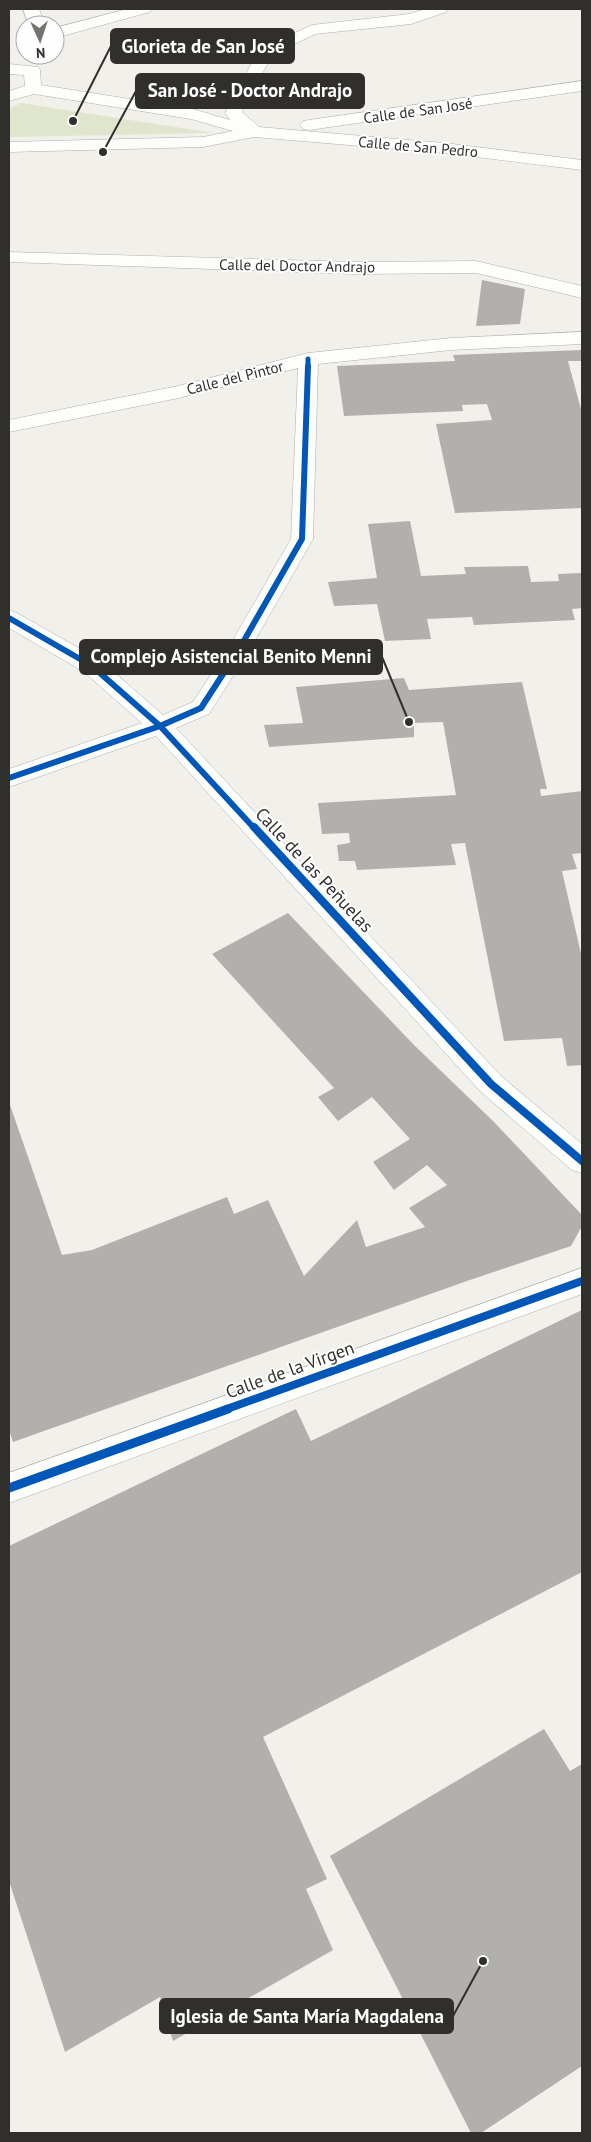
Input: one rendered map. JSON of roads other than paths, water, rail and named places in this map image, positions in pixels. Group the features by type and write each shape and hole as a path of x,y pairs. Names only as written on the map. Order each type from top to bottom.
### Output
{"street":[{"path":"65,31 144,9"},
{"path":"254,132 233,113 266,52 312,30 411,19 440,9"},
{"path":"33,89 32,70 35,65"},
{"path":"9,69 32,70"},
{"name":"Calle de San José","path":"254,132 368,118 582,86"},
{"path":"9,96 33,89 193,114 254,132"},
{"path":"9,147 203,142 254,132"},
{"name":"Calle de San Pedro","path":"254,132 444,148 582,165"},
{"name":"Calle del Doctor Andrajo","path":"9,257 357,268 476,267 582,292"},
{"name":"Calle del Pintor","path":"9,426 179,392 308,360 451,344 582,338"},
{"path":"9,778 160,726 201,708 238,651 302,539 308,360"},
{"name":"Calle de las Peñuelas","path":"9,618 92,666 160,726 491,1084 582,1161"},
{"name":"Calle de la Virgen","path":"9,1488 582,1281"}],"place":[{"name":"Glorieta de San José","path":"73,121"},
{"name":"San José - Doctor Andrajo","path":"103,152"},
{"name":"Complejo Asistencial Benito Menni","path":"409,722"},
{"name":"Iglesia de Santa María Magdalena","path":"483,1961"}]}
